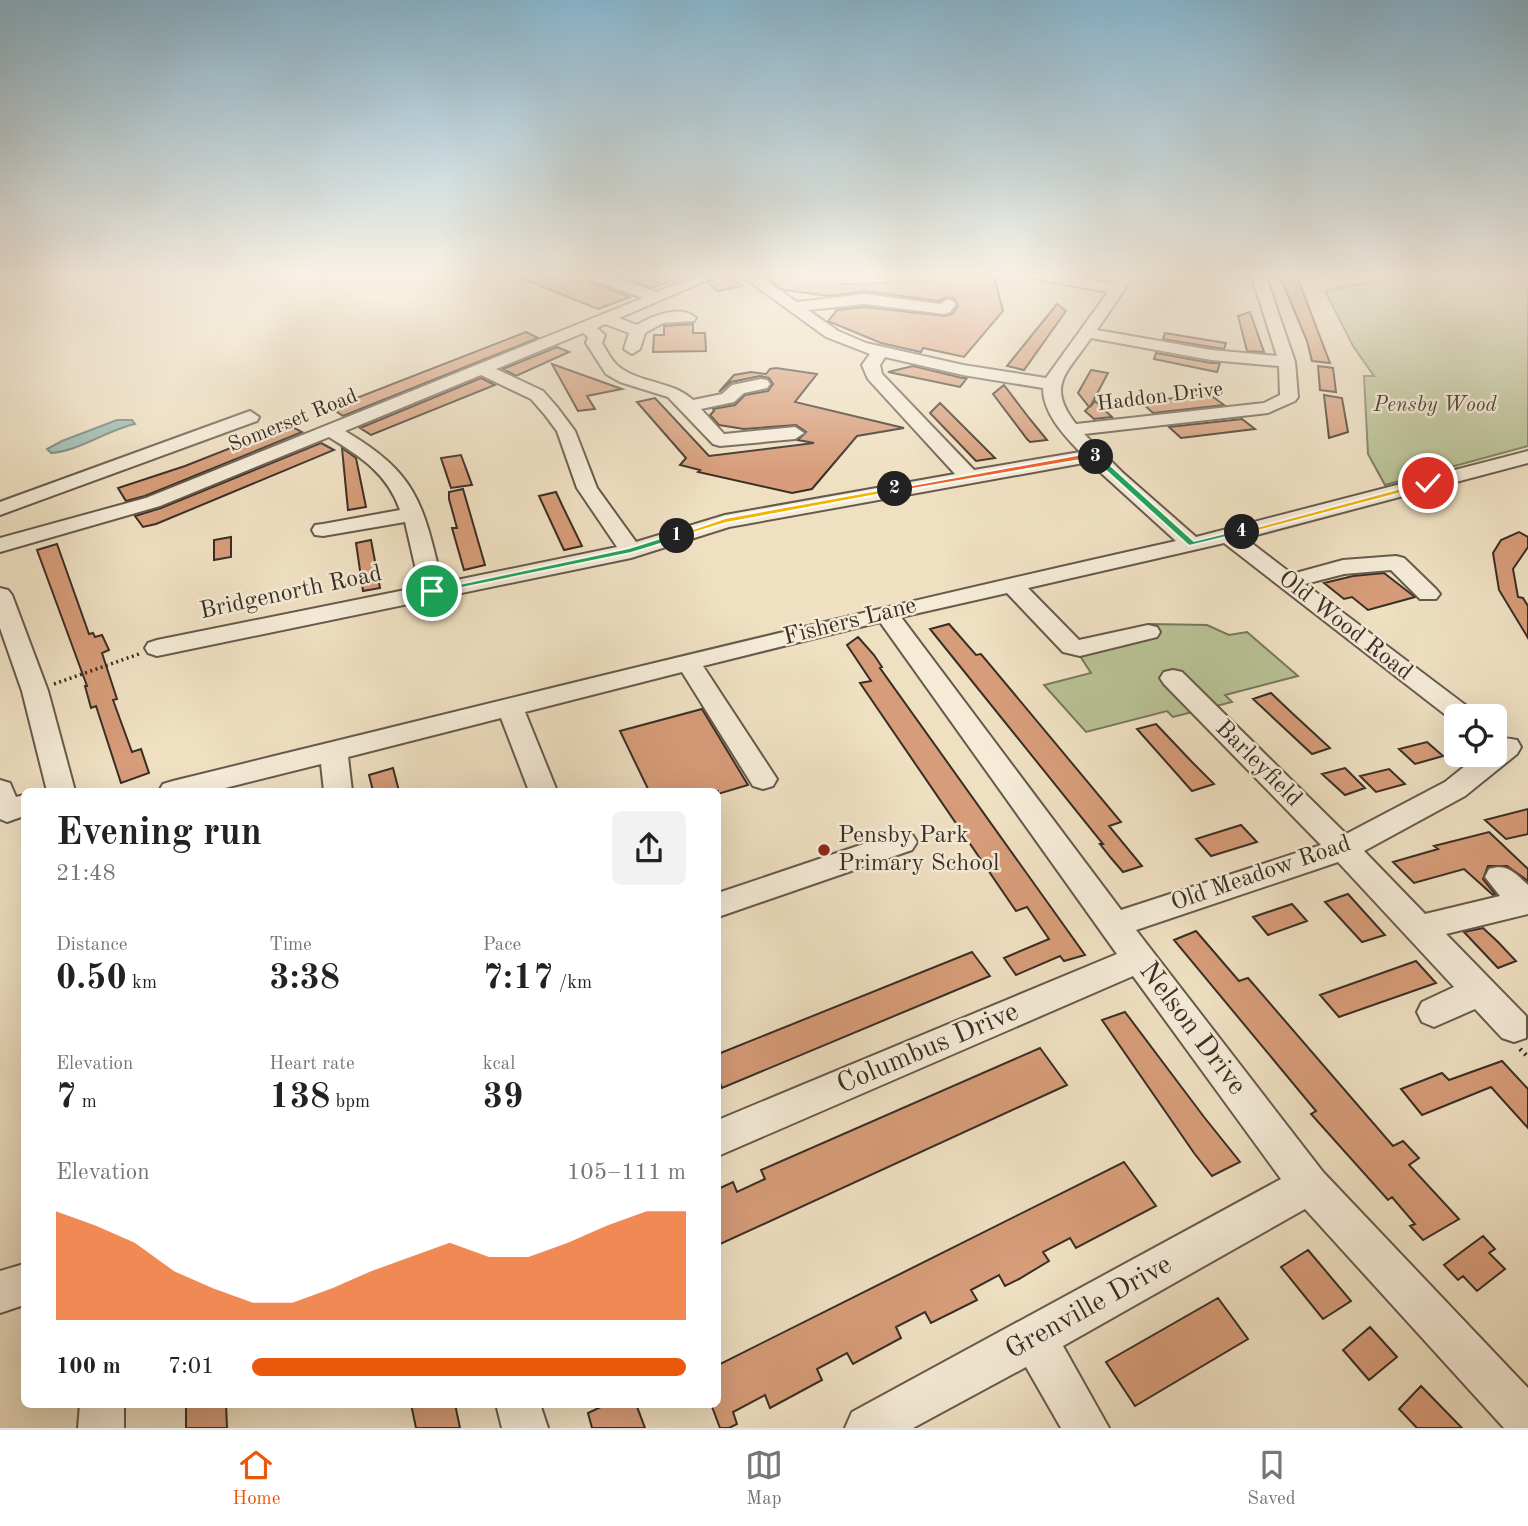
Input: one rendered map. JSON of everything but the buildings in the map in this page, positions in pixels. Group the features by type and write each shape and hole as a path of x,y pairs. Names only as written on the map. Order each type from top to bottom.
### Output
{"street":[{"name":"Somerset Road","path":"0,545 153,502 551,341"},
{"path":"595,341 610,369 623,376 665,389 690,406 706,429 720,440 800,430"},
{"path":"632,349 635,341"},
{"path":"848,341 879,353 1051,384"},
{"path":"1082,341 1051,384 1052,399 1094,455 1192,544"},
{"path":"1131,341 1211,355 1287,362"},
{"name":"Haddon Drive","path":"1073,430 1268,408 1289,397 1287,362 1280,341"},
{"path":"879,353 870,365 874,375 968,476"},
{"path":"483,369 537,395 551,411 566,431 587,488 631,551"},
{"path":"690,406 728,398 738,389 761,384"},
{"path":"0,509 250,418"},
{"path":"330,430 375,458 391,474 414,514 432,591"},
{"name":"Bridgenorth Road","path":"157,648 631,551 725,521 1094,455"},
{"name":"Fishers Lane","path":"185,788 886,613 1228,536 1528,457"},
{"path":"323,530 414,514"},
{"name":"Old Wood Road","path":"1228,536 1448,704"},
{"path":"1290,581 1343,567 1396,563 1428,594"},
{"path":"1011,584 1072,647 1080,648 1148,632"},
{"path":"0,595 35,691 60,788"},
{"name":"Nelson Drive","path":"886,613 1139,959 1309,1185 1528,1421"},
{"path":"688,662 763,779"},
{"name":"Barleyfield","path":"1173,678 1514,1027"},
{"path":"510,706 542,788"},
{"name":"Old Meadow Road","path":"1116,924 1343,849 1455,789 1510,747"},
{"path":"332,750 338,788"},
{"path":"721,904 902,842"},
{"path":"1500,877 1527,903"},
{"path":"1419,928 1527,903"},
{"name":"Columbus Drive","path":"721,1137 1139,959"},
{"path":"1434,1012 1479,991"},
{"name":"Grenville Drive","path":"868,1428 1034,1339 1309,1185"},
{"path":"0,1292 21,1286"},
{"path":"1034,1339 1086,1428"},
{"path":"101,1428 102,1408"},
{"path":"519,1408 525,1428"}],"path":[{"path":"35,691 157,648"}],"green space":[{"name":"Pensby Wood","path":"1350,341 1528,341 1528,446 1385,485 1368,454 1364,376 1374,376"},
{"path":"1150,624 1207,625 1229,635 1247,632 1298,676 1225,695 1232,702 1173,717 1167,711 1086,732 1044,685 1091,673 1080,656 1085,652 1159,634"}],"water":[{"path":"117,420 132,420 135,424 61,452 51,453 47,449 62,441"}],"place":[{"name":"Pensby Park Primary School","path":"824,850"}],"route":[{"path":"432,591 631,551 725,521 1094,455 1192,544 1428,483"}]}
